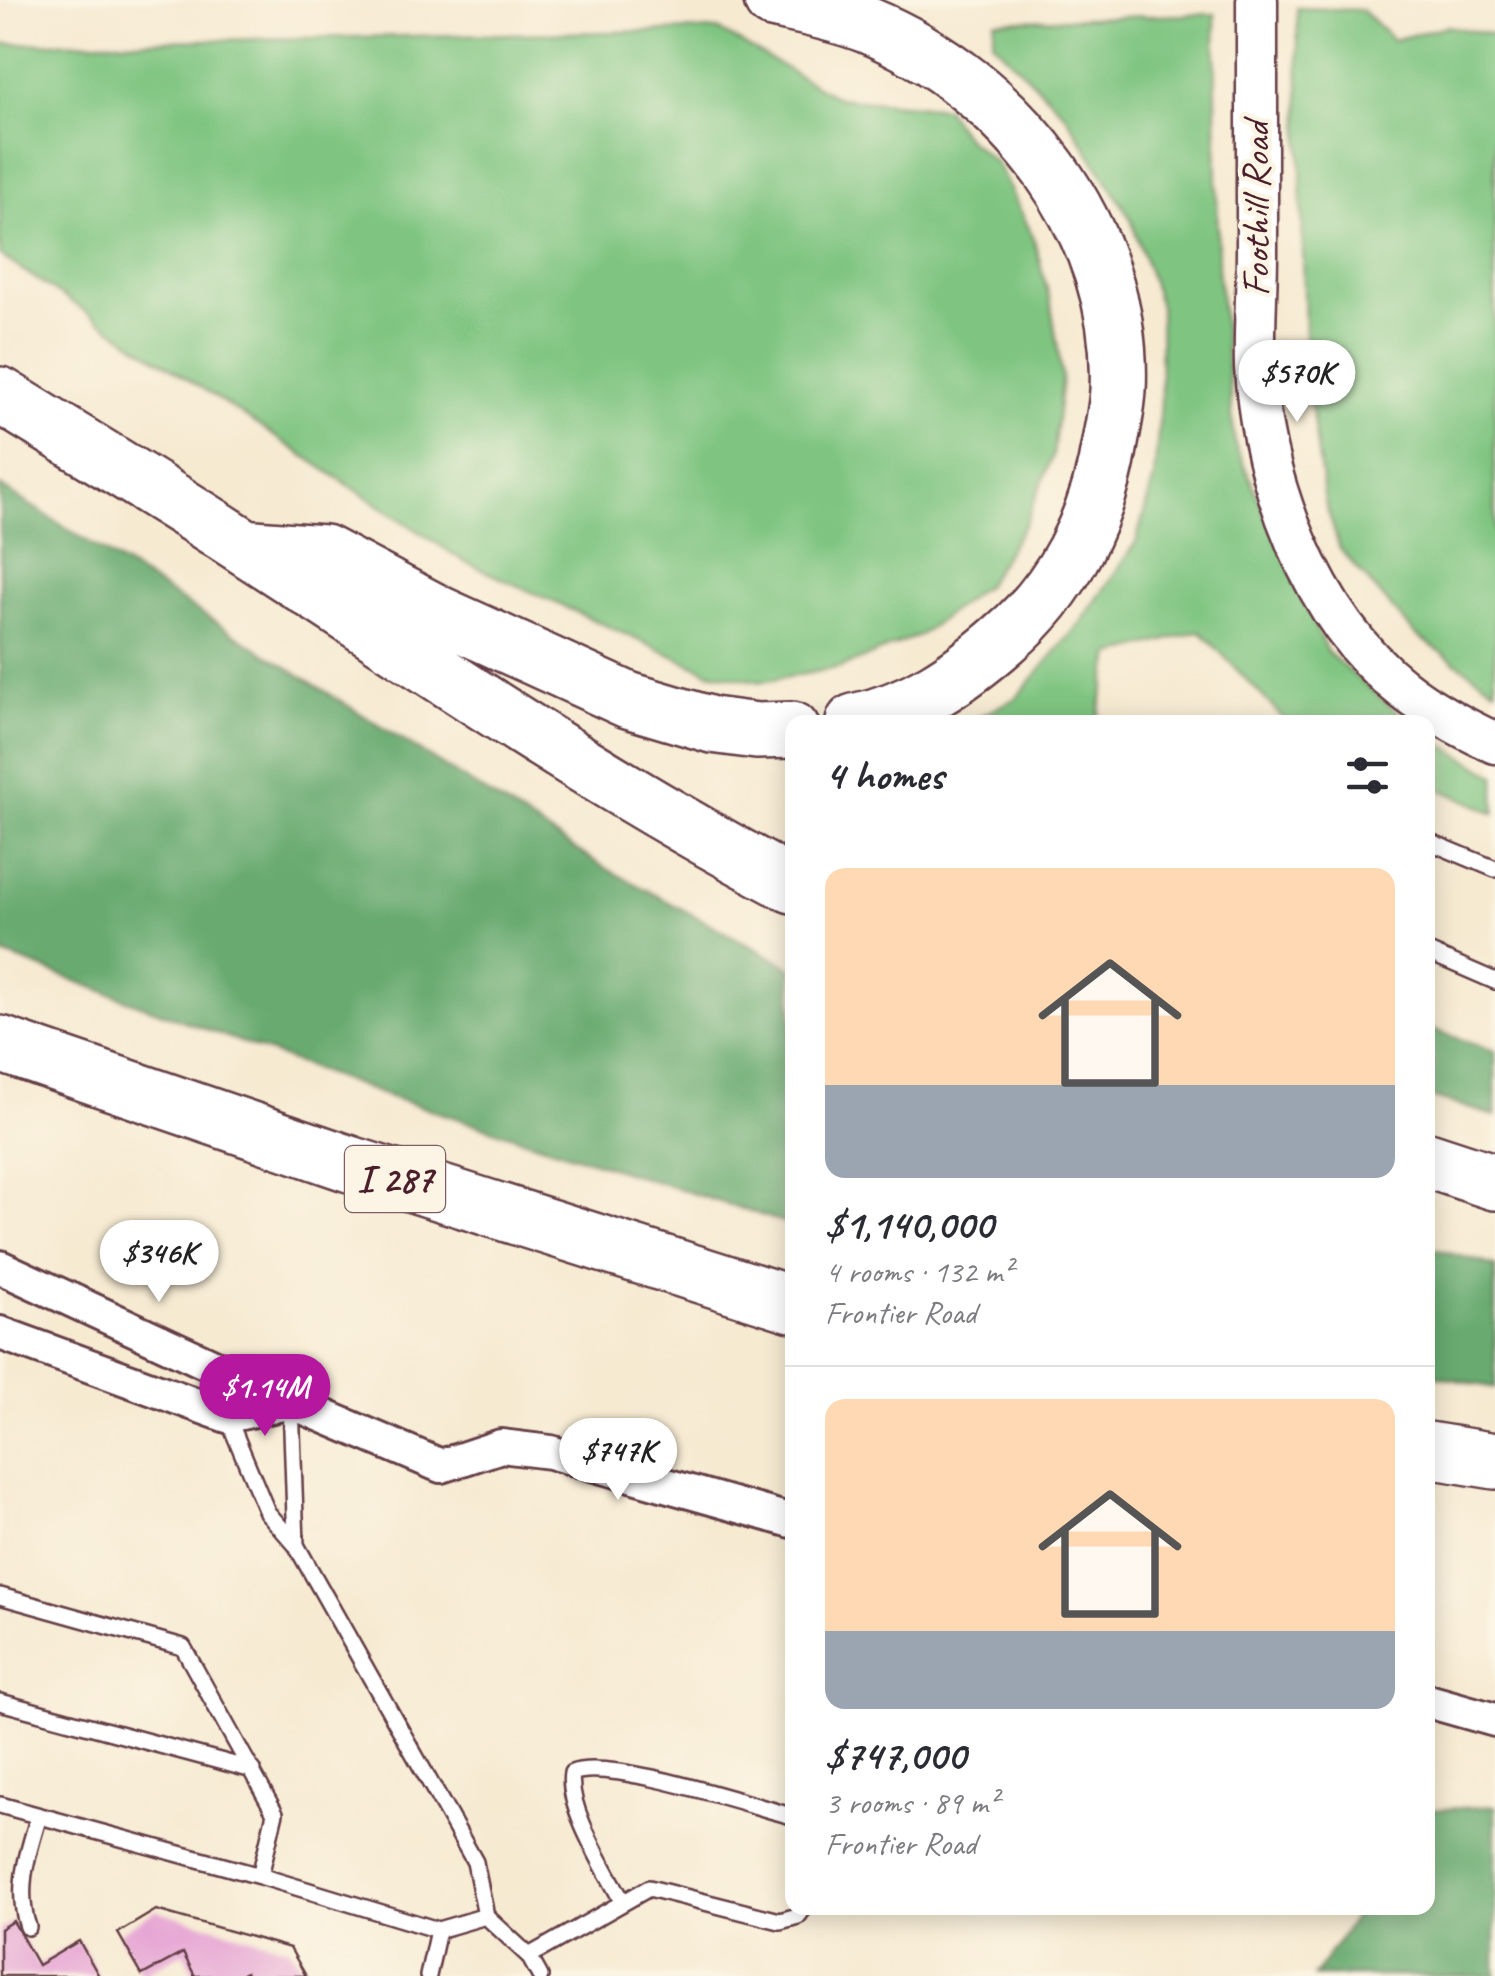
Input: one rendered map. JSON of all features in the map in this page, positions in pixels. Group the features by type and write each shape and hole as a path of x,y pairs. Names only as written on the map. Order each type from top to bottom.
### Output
{"highway":[{"path":"772,0 867,25 944,66 1016,127 1063,188 1086,230 1103,272 1117,351 1118,391 1106,468 1083,537 1046,597 1021,625 961,676 888,715"},
{"path":"0,395 246,547 548,743 785,881"},
{"path":"246,547 324,552 455,622 628,700 712,725 785,730"},
{"name":"I 287","path":"0,1044 350,1164 785,1302"},
{"path":"1435,1162 1495,1182"},
{"path":"1435,1451 1495,1462"}],"street":[{"name":"Foothill Road","path":"1257,0 1256,366 1264,440 1277,494 1321,592 1360,644 1401,688 1451,722 1495,744"},
{"path":"0,1266 291,1402 442,1466 501,1446 550,1452 785,1518"},
{"path":"0,1333 227,1416 291,1402"},
{"path":"1435,1703 1495,1720"}],"lane":[{"path":"1435,844 1495,869"},
{"path":"1435,955 1495,981"},
{"path":"291,1402 296,1545"},
{"path":"227,1416 267,1512 296,1545 475,1862 486,1916 529,1956 540,1976"},
{"path":"0,1596 183,1647 275,1813 260,1876"},
{"path":"0,1702 253,1770"},
{"path":"622,1901 584,1825 574,1799 572,1773 583,1768 624,1772 785,1814"},
{"path":"0,1805 260,1876 438,1930 486,1916"},
{"path":"28,1926 22,1909 22,1888 40,1816"},
{"path":"529,1956 649,1888 780,1921 799,1915"},
{"path":"428,1976 438,1930"}],"green space":[{"path":"1297,8 1362,10 1393,40 1447,26 1495,35 1495,689 1416,635 1340,549 1325,502 1306,371"},
{"path":"1215,14 1218,270 1235,445 1327,652 1401,715 1280,715 1200,631 1111,655 1098,715 983,715 1016,698 1082,621 1136,542 1154,478 1161,402 1160,306 1131,219 1065,114 993,42 995,21"},
{"path":"718,30 838,98 945,108 966,138 997,164 1033,236 1051,305 1062,376 1053,455 1026,522 986,585 920,635 842,667 762,682 709,672 465,562 0,255 0,44"},
{"path":"0,486 602,866 785,964 785,1223 381,1094 0,953"},
{"path":"1435,741 1495,775 1495,813 1435,787"},
{"path":"1435,1030 1495,1051 1495,1116 1435,1098"},
{"path":"1435,1249 1495,1266 1495,1388 1435,1375"},
{"path":"1495,1806 1495,1976 1314,1976 1356,1915 1435,1915 1435,1810"}],"building":[{"path":"156,1910 290,1948 306,1976 248,1976 246,1972 239,1976 195,1976 183,1953 142,1975 118,1933"},
{"path":"13,1921 38,1965 79,1941 99,1976 0,1976 0,1929"}]}
